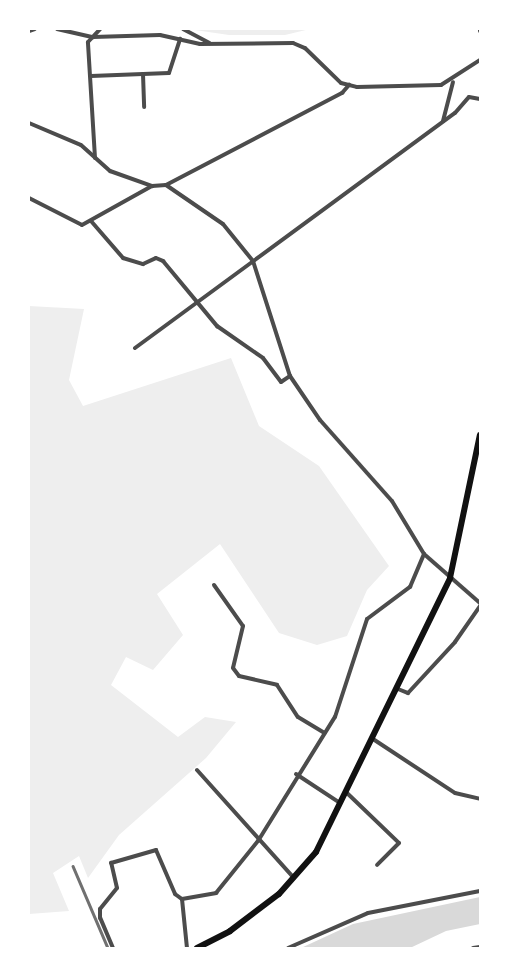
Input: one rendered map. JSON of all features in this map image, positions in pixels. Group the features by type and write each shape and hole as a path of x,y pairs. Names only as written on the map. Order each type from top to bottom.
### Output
{"main road":[{"path":"197,948 230,931 295,879 316,852 398,689 450,578 478,459 480,435"}],"street":[{"path":"29,31 35,29"},
{"path":"57,29 93,37 160,35 209,43 293,44 305,48 329,74 349,85 452,82 480,60"},
{"path":"95,158 88,42 100,29"},
{"path":"183,29 209,43"},
{"path":"91,76 168,73 180,39"},
{"path":"142,74 144,107"},
{"path":"443,121 452,82"},
{"path":"29,123 81,145 110,171 152,186 166,185 342,93 349,85"},
{"path":"135,348 195,300 253,261 443,121 469,97 480,99"},
{"path":"166,185 223,224 253,261 290,376 320,420 392,501 424,554 480,605 455,642 408,693 398,689"},
{"path":"29,198 71,222 91,221 152,186"},
{"path":"91,221 123,258 143,264 156,258 163,260 217,326 263,358 281,382 290,376"},
{"path":"182,899 216,893 258,841 296,774 325,733 346,691 367,619 410,587 424,554"},
{"path":"214,585 243,626 233,668 239,676 277,685 286,692 298,717 325,733"},
{"path":"373,739 455,793 480,799"},
{"path":"197,770 258,841 295,879"},
{"path":"296,774 341,804"},
{"path":"347,793 399,843 377,865"},
{"path":"113,948 100,918 100,909 117,888 111,863 156,850 164,874 182,899 187,948"},
{"path":"288,948 368,913 480,891"},
{"path":"473,948 480,947"}],"shaded area":[{"path":"188,29 310,29 285,35 229,35"},
{"path":"29,306 84,309 69,380 83,406 231,358 259,426 319,466 389,566 367,590 347,636 317,645 279,633 220,544 157,594 183,635 153,670 126,657 111,685 178,737 205,717 236,722 206,758 119,835 88,878 79,856 53,873 69,911 29,914"},
{"path":"480,897 480,924 446,931 410,948 301,948 353,924"}],"railway":[{"path":"73,866 108,948"}]}
